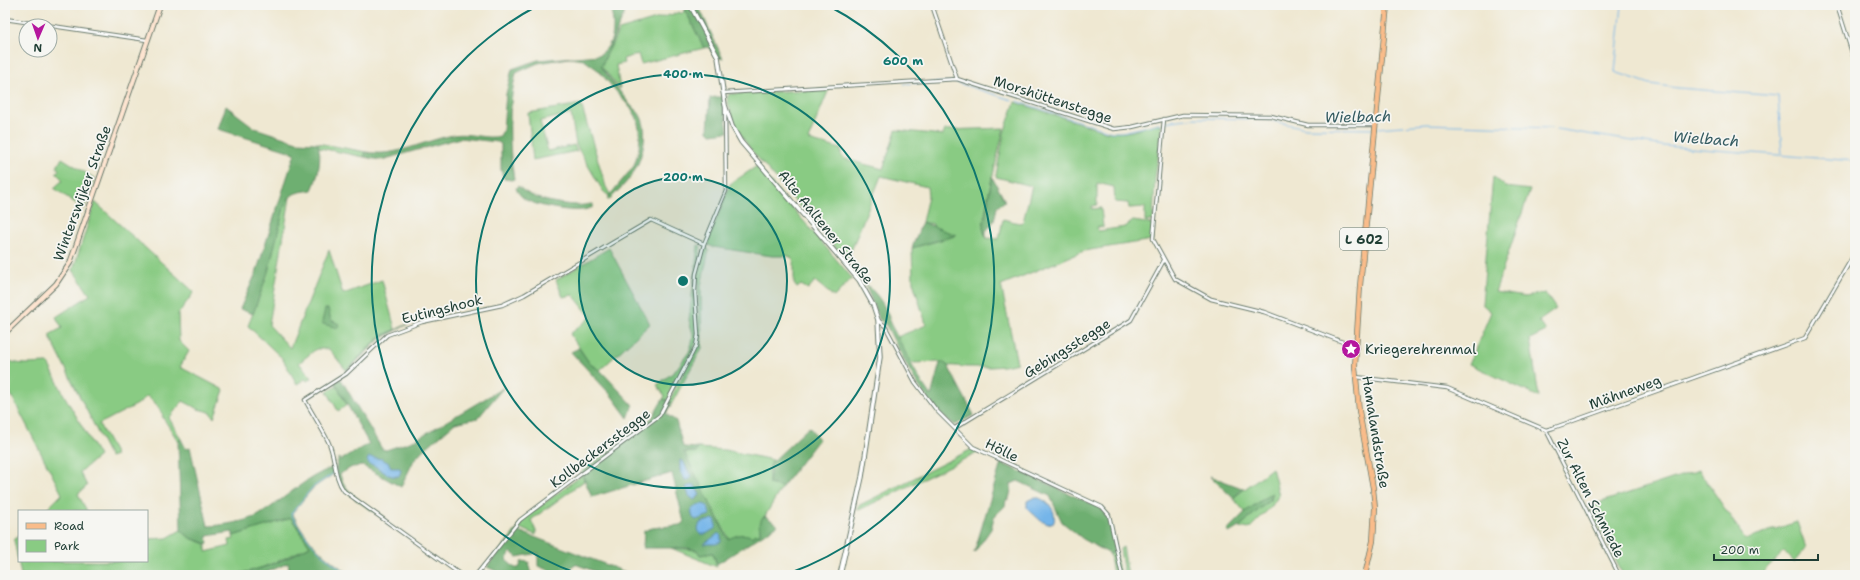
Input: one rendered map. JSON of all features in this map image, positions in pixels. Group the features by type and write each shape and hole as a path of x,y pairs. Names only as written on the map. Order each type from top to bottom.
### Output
{"main road":[{"name":"Winterswijker Straße","path":"5,333 56,284 68,269 160,5"},
{"name":"Hamalandstraße","path":"1365,575 1373,541 1375,508 1373,488 1358,411 1355,377 1356,347 1360,286 1387,5"}],"street":[{"name":"Alte Aaltener Straße","path":"690,5 718,57 725,105 732,126 741,142 859,280 873,305 878,320 880,357 862,477 840,575"},
{"path":"932,5 957,79"},
{"path":"1837,5 1855,62"},
{"path":"5,18 148,40"},
{"name":"Morshüttenstegge","path":"723,93 957,79 1108,128 1122,129 1183,115 1271,116 1308,125 1375,127"},
{"name":"Kollbeckersstegge","path":"476,575 520,520 660,415 696,346 698,335 696,285 699,263 704,244 726,191 725,105"},
{"path":"1164,119 1153,240 1175,280 1210,299 1264,312 1356,347"},
{"name":"Eutingshook","path":"461,575 344,491 338,481 333,454 328,441 305,400 346,374 388,336 422,322 502,305 524,295 650,220 704,244"},
{"name":"Mähneweg","path":"1546,430 1805,338 1855,253"},
{"name":"Gebingsstegge","path":"955,428 1131,320 1164,260"},
{"name":"Hölle","path":"878,320 885,326 915,382 937,411 973,446 982,452 1102,507 1107,511 1122,575"},
{"path":"1355,377 1447,388 1546,430"},
{"name":"Zur Alten Schmiede","path":"1546,430 1619,575"}],"green space":[{"path":"610,5 628,5 601,67 642,118 644,126 644,142 640,159 635,171 609,200 607,199 609,196 634,166 639,149 640,134 637,118 633,111 598,70 584,60 569,58 538,63 516,73 510,112 510,139 514,179 512,180 504,179 501,170 501,144 498,142 460,138 380,160 364,157 366,152 388,153 399,151 443,137 460,134 489,137 500,136 503,130 506,94 512,69 538,60 599,55 609,45 613,32"},
{"path":"683,5 698,5 723,59 715,57 709,47 704,48"},
{"path":"685,10 704,48 641,64 638,54 623,59 624,63 616,65 620,89 601,66 619,30 680,12 681,14"},
{"path":"829,89 808,140 841,149 841,155 845,159 883,169 896,130 943,135 945,130 1004,128 988,196 983,228 986,238 999,239 1003,219 1019,223 1023,222 1032,186 996,177 1004,133 1015,102 1108,132 1128,132 1151,125 1161,124 1162,130 1155,178 1153,221 1145,221 1145,207 1129,208 1128,203 1115,202 1114,187 1097,183 1097,205 1092,206 1092,209 1101,208 1103,227 1097,227 1098,231 1125,227 1133,221 1153,224 1152,240 1084,251 1001,285 1017,363 998,366 964,367 948,366 943,362 910,363 897,337 926,324 913,282 912,248 955,236 932,232 933,224 922,222 928,196 927,187 881,176 847,261 751,150 736,125 727,98 729,94"},
{"path":"723,97 728,132 711,134 708,131 710,98"},
{"path":"581,104 606,187 610,194 609,196 603,191 576,145 571,114 540,121 548,151 574,145 577,151 533,160 528,113"},
{"path":"226,106 255,128 297,142 317,143 320,154 318,173 312,190 295,194 289,198 284,208 268,272 253,314 240,309 256,273 295,153 218,129"},
{"path":"317,143 366,152 364,157 320,148"},
{"path":"62,158 94,178 84,209 54,188 63,180 56,173 59,170 57,167"},
{"path":"757,166 852,278 834,297 815,281 808,289 801,285 797,288 794,284 794,261 789,256 772,256 708,245 730,184"},
{"path":"1493,176 1506,187 1530,190 1495,292 1525,297 1545,293 1556,309 1539,321 1546,331 1530,339 1539,397 1469,364 1491,312 1482,304"},
{"path":"992,177 1005,201 997,207 994,221 986,231 986,238 983,228"},
{"path":"518,186 523,191 537,198 562,204 593,204 593,207 587,209 570,210 532,203 523,198 516,188"},
{"path":"290,197 269,325 290,348 329,250 343,294 382,280 395,329 380,337 346,370 329,349 316,349 299,363 312,378 307,381 305,379 297,384 282,358 248,326 270,265 280,216 286,202"},
{"path":"95,202 194,292 178,314 179,341 189,351 180,367 224,390 214,418 210,412 198,409 183,401 169,418 181,439 178,441 156,404 147,396 138,404 99,424 116,455 110,457 49,335 62,328 56,317 90,295 73,270"},
{"path":"922,222 956,235 912,248"},
{"path":"698,245 701,246 694,288 697,337 696,343 667,400 663,399 665,396 657,385 675,371 689,352 692,343 693,334 689,320"},
{"path":"705,247 709,250 701,286 702,348 672,403 669,401 699,344 698,277"},
{"path":"609,248 650,324 600,370 590,364 570,334 591,317 573,295 563,297 556,280"},
{"path":"865,284 873,291 885,307 890,323 909,360 931,396 940,363 943,362 948,366 974,415 955,425 932,404 914,379 886,325 879,319"},
{"path":"325,309 328,309 331,320 339,324 338,328 323,324 322,322"},
{"path":"410,323 379,340 347,371 346,370 380,337"},
{"path":"579,348 590,364 600,370 633,405 628,418 611,395 571,352"},
{"path":"5,358 9,361 20,364 48,363 64,395 99,456 80,472 87,486 78,494 86,510 46,510 62,494 5,383"},
{"path":"341,379 382,449 386,450 413,441 503,388 478,418 455,423 421,452 414,460 401,487 363,466 352,467 340,474 342,481 347,488 358,499 385,517 385,519 358,501 342,486 338,478 336,468 339,458 341,460 369,444 335,382","holes":["374,464 396,469 397,477 388,475"]},
{"path":"337,386 347,405 338,411 327,391"},
{"path":"663,399 672,403 666,414 676,421 683,447 698,448 696,452 684,452 728,539 740,535 752,537 756,534 760,534 759,524 765,516 778,525 717,564 713,553 700,555 697,550 687,548 643,548 644,531 652,528 680,525 684,522 672,473 592,497 581,472 652,418","holes":["680,460 683,461 691,476 685,480 680,470","696,486 700,495 697,499 692,498 686,489","708,520 716,528 706,534 700,523"]},
{"path":"809,427 819,439 782,487 769,484 771,463"},
{"path":"181,439 186,449 190,447 208,526 234,523 259,515 314,476 334,467 335,473 313,488 292,513 310,541 325,556 352,575 290,575 288,563 261,575 232,575 252,571 272,564 310,546 291,518 233,536 233,532 207,536 208,544 190,538 181,530 178,441"},
{"path":"698,448 725,450 773,460 769,468 769,484 782,487 765,516 760,520 760,534 729,539 683,452 696,452"},
{"path":"972,449 979,452 859,510 857,509 858,506"},
{"path":"1001,463 1101,508 1108,516 1115,551 1110,554 1083,539 1062,522 1050,496 1018,481 1011,484 1009,499 1006,500 1005,506 994,517 991,529 974,553"},
{"path":"1272,468 1279,495 1271,507 1249,529 1239,527 1271,499 1272,493 1245,512 1233,498"},
{"path":"1699,470 1745,539 1797,522 1806,548 1794,562 1784,551 1760,575 1623,575 1589,506"},
{"path":"582,475 584,481 531,520 536,531 536,535 517,527 531,513"},
{"path":"1210,476 1242,488 1244,488 1233,498"},
{"path":"1272,493 1271,499 1239,527 1229,533 1227,530 1245,512"},
{"path":"291,518 310,546 262,567 232,575 21,575 18,562 148,562 148,539 167,538 181,530 190,538 206,544 206,552 230,546 229,540 234,539 233,536"},
{"path":"516,530 633,575 605,575 575,564 563,575 560,575 538,566 538,553 517,557 511,552 506,560 515,568 519,568 522,561 529,562 532,575 505,575 487,567"},
{"path":"18,537 18,560 14,540"},
{"path":"1123,547 1128,575 1124,575 1120,549"},
{"path":"671,548 697,550 700,555 713,553 717,567"},
{"path":"1115,551 1120,575 1113,575 1110,554"}],"water":[{"path":"369,457 382,459 389,463 391,468 400,468 401,471 399,476 390,476 369,464 367,460"},
{"path":"680,460 683,461 691,476 688,480 685,480 680,470"},
{"path":"694,484 700,495 694,500 689,496 686,487"},
{"path":"1035,497 1047,502 1050,505 1054,513 1054,522 1048,524 1041,521 1027,508 1027,501"},
{"path":"703,504 708,506 710,515 696,520 693,518 691,510 697,505"},
{"path":"713,519 716,521 716,528 706,534 700,534 698,529 700,523"},
{"path":"719,533 721,536 721,542 716,544 704,544"}],"waterway":[{"path":"1622,5 1615,72 1650,84 1678,88 1778,96 1782,155"},
{"name":"Wielbach","path":"927,83 955,82 1012,100"},
{"name":"Wielbach","path":"904,84 922,83"},
{"name":"Wielbach","path":"1017,101 1112,132 1122,132 1161,123"},
{"name":"Wielbach","path":"1165,122 1193,118 1263,119 1306,128 1373,129"},
{"name":"Wielbach","path":"1377,128 1426,124 1552,128"},
{"name":"Wielbach","path":"1556,129 1664,146 1855,161"},
{"path":"334,473 312,488 291,514 316,548 332,563 350,575"}],"place":[{"name":"Kriegerehrenmal","path":"1351,349"}]}
